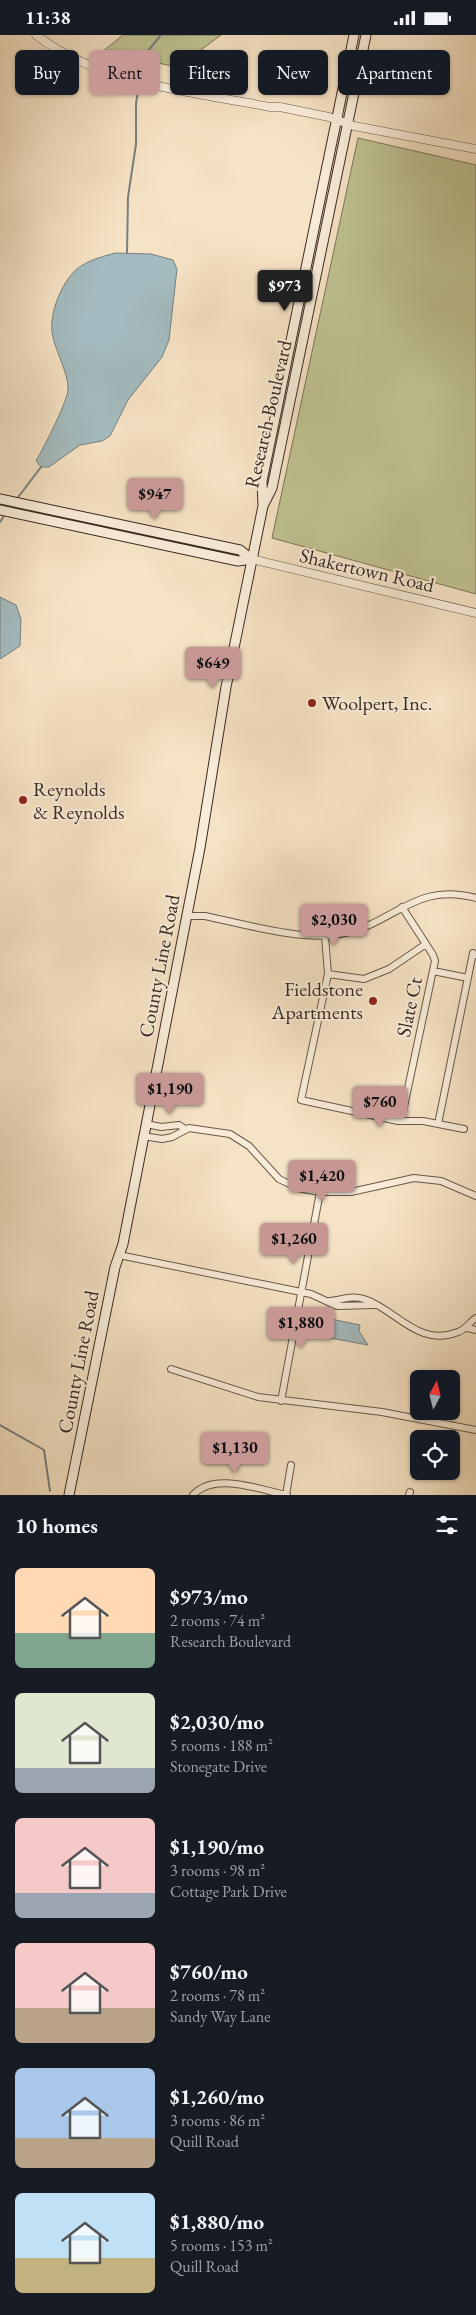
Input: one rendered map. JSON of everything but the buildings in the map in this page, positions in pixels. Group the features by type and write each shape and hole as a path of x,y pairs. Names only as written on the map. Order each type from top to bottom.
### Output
{"main road":[{"name":"Research Boulevard","path":"251,559 263,506 262,481 354,35"},
{"name":"Research Boulevard","path":"263,506 272,489 366,35"},
{"path":"290,349 301,351"},
{"path":"0,499 240,550 251,559"},
{"path":"0,510 238,561 251,559"},
{"name":"County Line Road","path":"69,1495 188,916 226,687 251,559"}],"street":[{"path":"36,35 79,61 124,78 476,149"},
{"name":"Shakertown Road","path":"251,559 476,613"},
{"path":"188,916 205,916 300,934 325,936 357,931 373,925 416,899 454,893 476,898"},
{"name":"Slate Ct","path":"402,907 434,955 433,971 402,1121"},
{"path":"325,936 328,973 301,1100 402,1121 423,1121 464,1129"},
{"path":"328,973 364,979 389,969 426,944"},
{"path":"438,1124 473,953 476,955"},
{"path":"433,971 468,978"},
{"path":"146,1124 161,1127 179,1125 185,1129 204,1129 238,1137 249,1146 279,1179 298,1188 320,1192 351,1192 414,1178 441,1181 476,1197"},
{"path":"143,1136 162,1139 180,1134 185,1129"},
{"path":"281,1401 320,1192"},
{"path":"119,1255 301,1293 328,1301 337,1306 348,1308 375,1305 417,1331 446,1336 467,1328 476,1330"},
{"path":"467,1328 470,1322 476,1318"},
{"path":"171,1369 245,1393 281,1401 382,1412 476,1430"},
{"path":"193,1495 204,1486 221,1482 286,1495 291,1465"}],"green space":[{"path":"123,35 221,35 201,50 170,50 170,65 160,63 160,50 104,50"},
{"path":"358,138 476,165 476,594 272,538"}],"water":[{"path":"116,253 151,254 173,260 177,269 169,340 162,357 128,400 110,436 102,441 80,445 49,467 41,467 36,461 60,413 68,388 53,337 52,319 54,308 63,288 74,271 94,260"},
{"path":"0,597 16,605 21,619 20,646 0,659"},
{"path":"331,1319 360,1325 359,1331 368,1345 319,1336 318,1330 323,1320"}],"waterway":[{"path":"149,50 161,35"},
{"path":"127,253 128,197 136,144 137,95"},
{"path":"16,500 41,467"},
{"path":"0,522 6,513"},
{"path":"0,1425 44,1450 50,1491"}],"place":[{"name":"Woolpert, Inc.","path":"312,703"},
{"name":"Reynolds & Reynolds","path":"23,800"},
{"name":"Fieldstone Apartments","path":"373,1001"}]}
